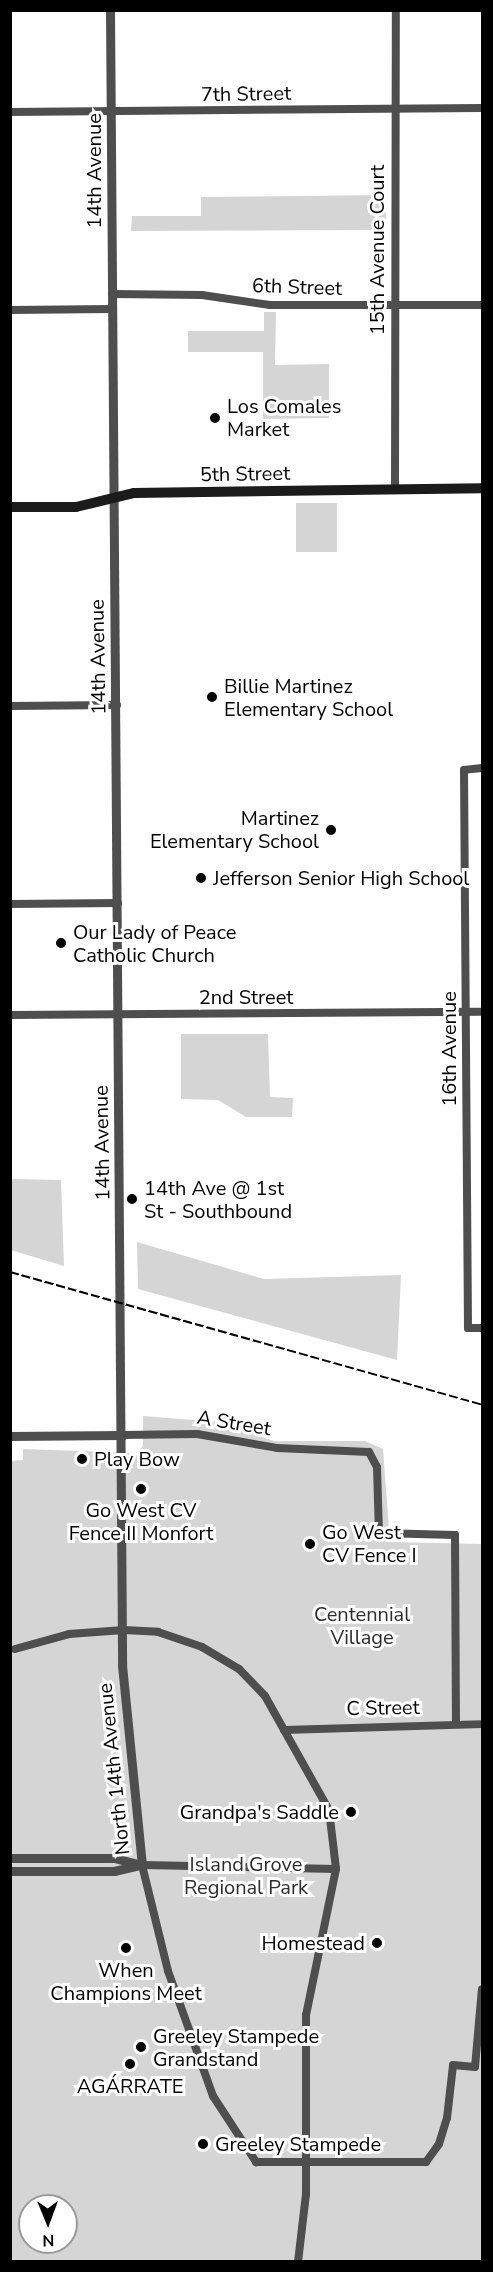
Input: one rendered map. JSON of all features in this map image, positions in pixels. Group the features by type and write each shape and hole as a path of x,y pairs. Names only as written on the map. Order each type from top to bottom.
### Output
{"main road":[{"name":"5th Street","path":"10,507 76,507 115,496 483,488"}],"street":[{"name":"14th Avenue","path":"110,10 122,1302"},
{"name":"15th Avenue Court","path":"395,490 396,10"},
{"name":"7th Street","path":"10,112 483,108"},
{"name":"6th Street","path":"112,294 202,295 270,304 483,305"},
{"path":"10,310 112,309"},
{"path":"10,706 117,705"},
{"name":"16th Avenue","path":"483,768 464,770 468,1328 483,1328"},
{"path":"10,903 118,903"},
{"name":"2nd Street","path":"10,1015 483,1012"},
{"name":"North 14th Avenue","path":"122,1302 124,1630 122,1665 142,1865 175,1992 229,2126 256,2162 302,2165 426,2162 439,2144 447,2118 453,2065 476,2067 483,1989"},
{"name":"A Street","path":"10,1436 197,1434 277,1448 363,1449 377,1467 379,1533 455,1535 456,1724"},
{"path":"15,1650 69,1634 124,1630 158,1632 222,1657 254,1683 284,1730 329,1810 336,1869 306,2015 302,2165 306,2194 298,2262"},
{"name":"C Street","path":"284,1730 483,1724"},
{"path":"10,1858 114,1858 142,1865 336,1869"},
{"path":"10,1871 114,1871 142,1865"}],"green space":[{"path":"386,195 386,230 131,231 132,216 201,216 201,197"},
{"path":"264,312 276,312 275,365 329,364 329,418 263,419 263,352 188,352 188,331 264,331"},
{"path":"296,503 337,503 337,552 296,552"},
{"path":"181,1034 268,1034 270,1097 293,1098 292,1117 246,1117 218,1100 181,1099"},
{"path":"11,1179 61,1180 64,1266 11,1250"},
{"path":"137,1242 264,1279 401,1275 397,1360 138,1289"},
{"name":"Island Grove Regional Park","path":"143,1416 218,1422 274,1441 365,1441 383,1449 390,1542 482,1544 482,2261 11,2261 10,1461 23,1460 23,1449 136,1453 143,1446"}],"railway":[{"path":"10,1272 482,1405"}],"place":[{"name":"Los Comales Market","path":"215,418"},
{"name":"Billie Martinez Elementary School","path":"212,697"},
{"name":"Martinez Elementary School","path":"331,830"},
{"name":"Jefferson Senior High School","path":"201,878"},
{"name":"Our Lady of Peace Catholic Church","path":"61,943"},
{"name":"14th Ave @ 1st St - Southbound","path":"132,1199"},
{"name":"Play Bow","path":"82,1459"},
{"name":"Go West CV Fence II Monfort","path":"141,1489"},
{"name":"Go West CV Fence I","path":"310,1544"},
{"name":"Grandpa's Saddle","path":"351,1812"},
{"name":"Homestead","path":"377,1943"},
{"name":"When Champions Meet","path":"126,1948"},
{"name":"Greeley Stampede Grandstand","path":"141,2047"},
{"name":"AGÁRRATE","path":"130,2064"},
{"name":"Greeley Stampede","path":"203,2144"}],"park label":[{"name":"Centennial Village","path":"362,1626"}]}
